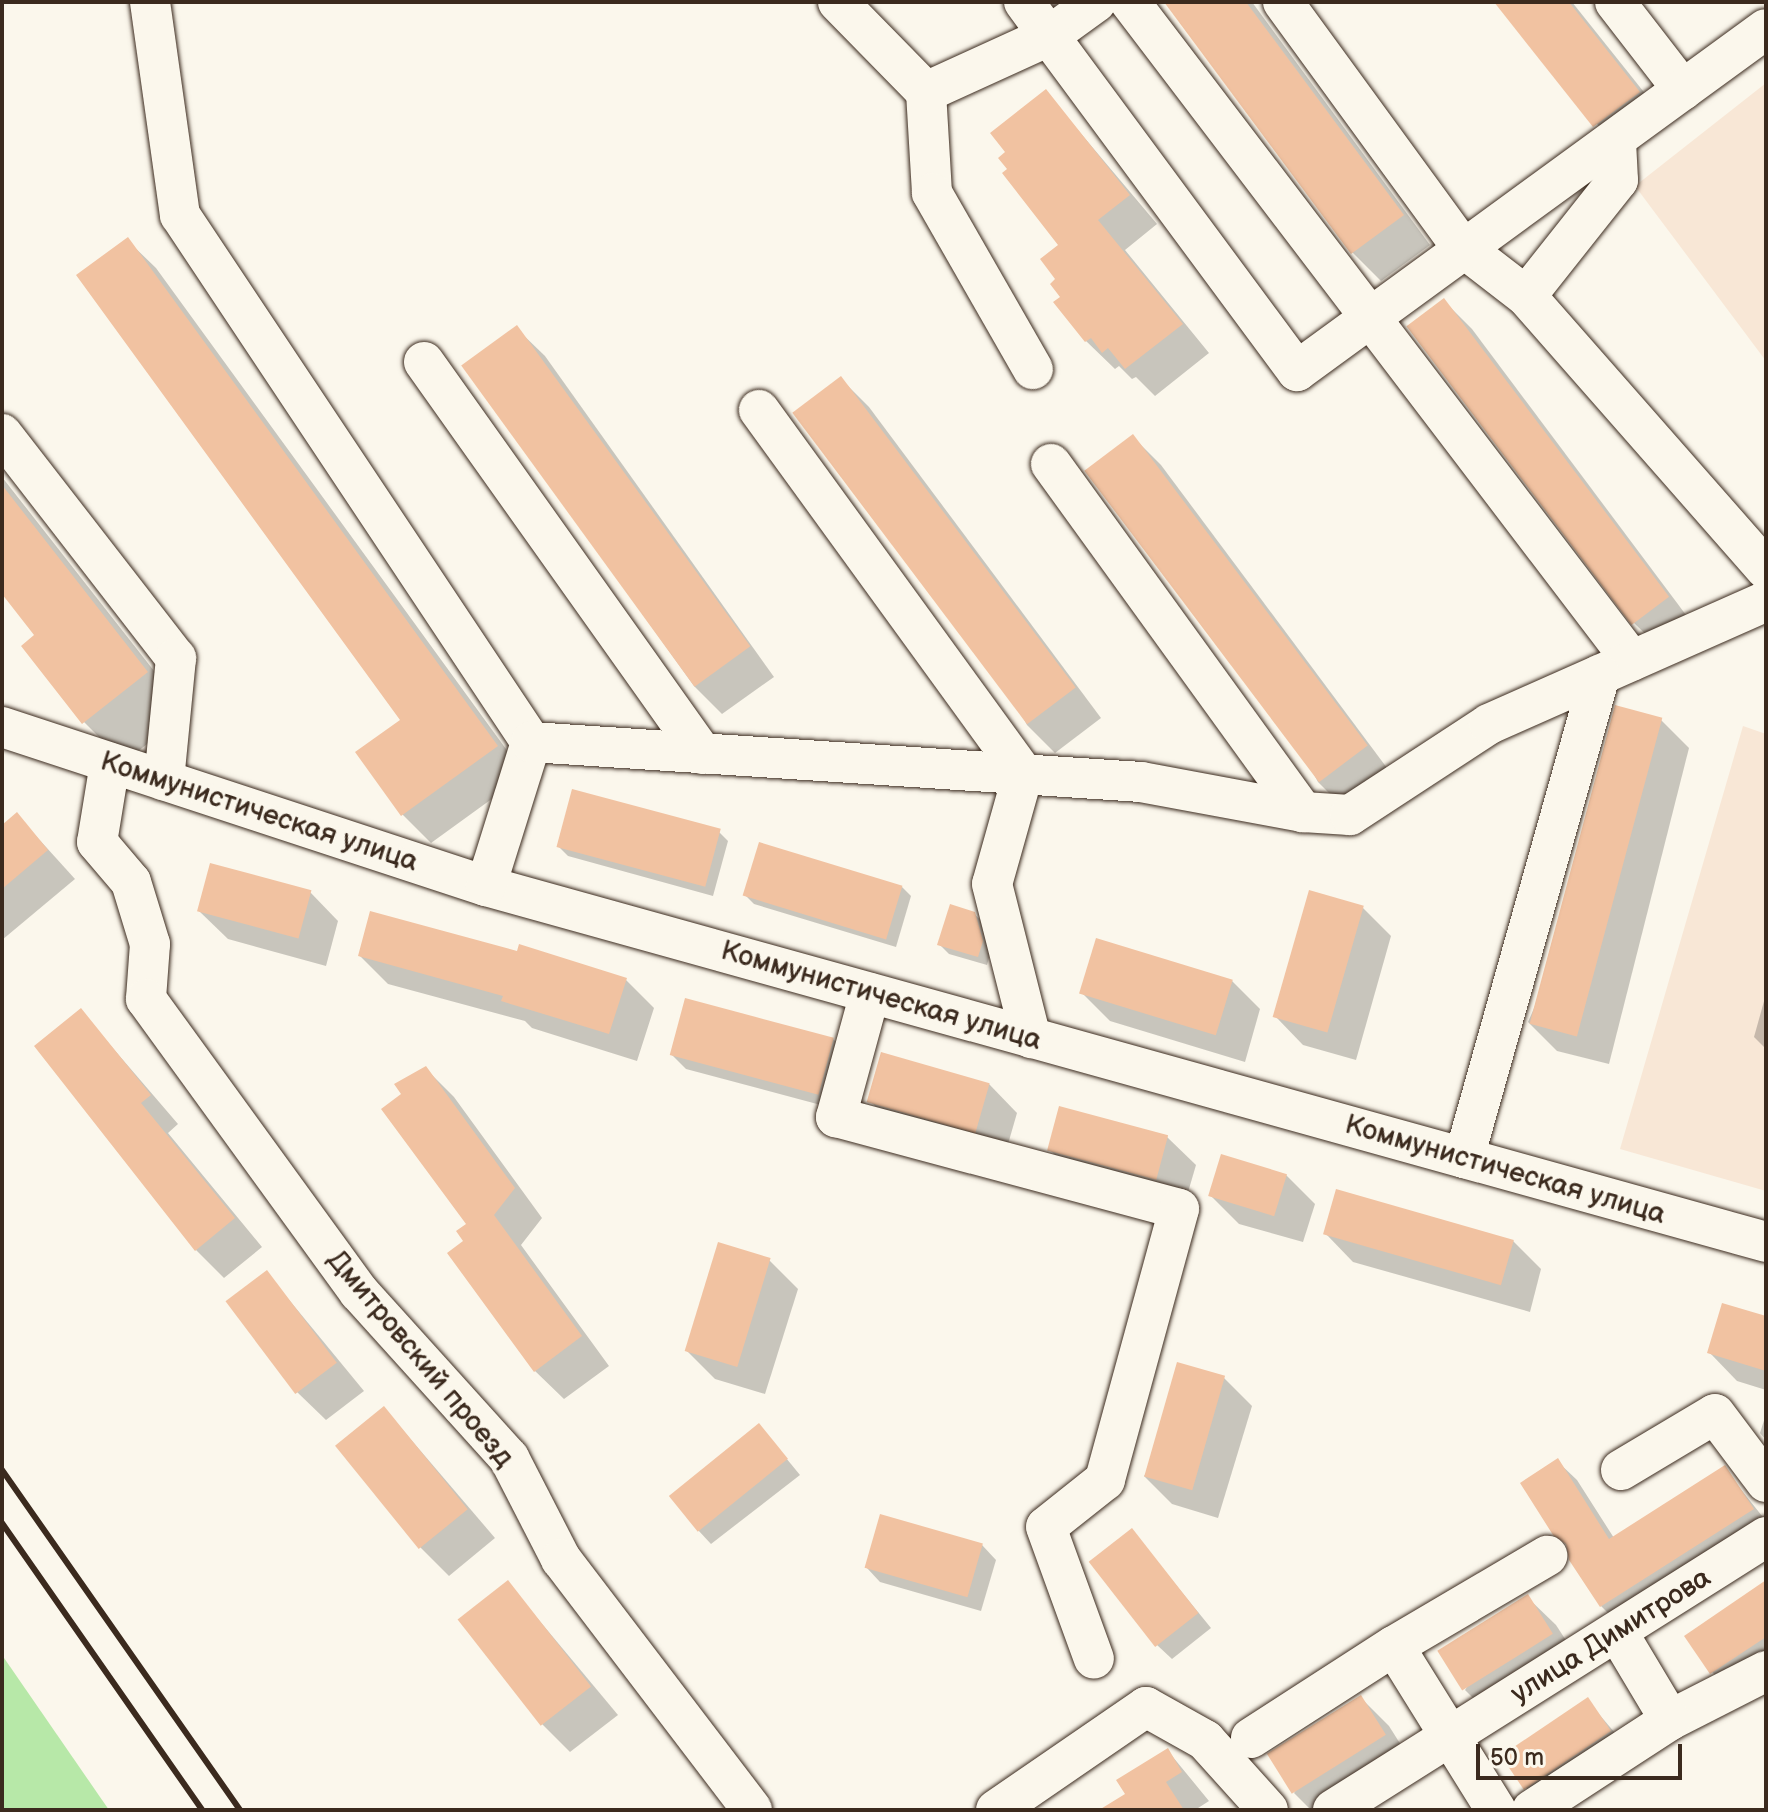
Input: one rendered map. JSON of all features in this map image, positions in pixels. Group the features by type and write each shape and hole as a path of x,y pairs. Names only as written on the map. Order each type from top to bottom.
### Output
{"street":[{"path":"150,2 180,215 531,742"},
{"path":"838,2 926,92 932,193 1033,369"},
{"path":"1024,2 1297,371 1461,246 1616,143 1766,28 1747,2"},
{"path":"926,92 1049,36 1096,2"},
{"path":"1130,2 1366,316 1616,668"},
{"path":"1283,2 1461,246 1526,296 1766,569"},
{"path":"1615,2 1683,90"},
{"path":"1526,296 1618,180 1616,143"},
{"path":"424,362 703,754"},
{"path":"759,410 1023,774"},
{"path":"2,434 176,658 164,780"},
{"path":"1051,464 1303,812"},
{"path":"531,742 1141,782 1303,812 1350,815 1489,724 1766,601"},
{"path":"1464,1158 1616,668"},
{"name":"Коммунистическая улица","path":"2,727 486,886 1766,1242"},
{"path":"486,886 531,742"},
{"name":"Дмитровский проезд","path":"110,763 97,842 131,882 150,944 146,999 359,1292 509,1458 561,1559 752,1810"},
{"path":"1023,774 992,884 1031,1038"},
{"path":"870,993 836,1117 1179,1209 1105,1480 1046,1527 1094,1659"},
{"path":"1621,1470 1715,1414 1766,1482"},
{"name":"улица Димитрова","path":"1333,1810 1766,1537"},
{"path":"1251,1738 1394,1646 1547,1556"},
{"path":"1618,1633 1670,1720"},
{"path":"1394,1646 1453,1735 1496,1810"},
{"path":"1532,1810 1670,1720 1766,1671"},
{"path":"996,1810 1146,1707 1205,1740 1268,1810"}],"shaded area":[{"path":"1766,83 1766,361 1635,186"},
{"path":"1743,726 1766,734 1766,1191 1620,1149"}],"green space":[{"path":"2,1655 109,1810 2,1810"}],"building":[{"path":"1164,2 1246,2 1404,215 1351,254"},
{"path":"1494,2 1569,2 1640,92 1593,127"},
{"path":"1046,89 1130,195 1098,220 1183,324 1125,369 1108,348 1102,353 1091,338 1085,342 1053,302 1060,297 1050,284 1055,279 1040,259 1058,245 1002,173 1007,169 998,158 1005,152 990,133"},
{"path":"128,237 498,746 401,816 355,752 400,720 76,275"},
{"path":"1444,298 1669,597 1632,625 1406,326"},
{"path":"517,325 750,646 695,687 461,366"},
{"path":"841,376 1076,687 1027,724 792,413"},
{"path":"1133,434 1368,745 1319,782 1084,471"},
{"path":"2,485 148,672 82,724 21,646 34,635 2,594"},
{"path":"1615,705 1662,718 1577,1036 1530,1024"},
{"path":"572,789 721,829 705,887 556,847"},
{"path":"17,812 48,850 2,889 2,825"},
{"path":"759,842 902,886 886,939 743,896"},
{"path":"210,863 311,890 298,938 197,911"},
{"path":"1309,890 1364,906 1327,1033 1273,1017"},
{"path":"950,904 975,912 983,941 978,957 937,945"},
{"path":"370,911 517,951 519,944 627,978 609,1034 501,1001 503,996 358,956"},
{"path":"1096,938 1233,980 1216,1035 1079,993"},
{"path":"685,998 834,1038 818,1095 670,1055"},
{"path":"81,1008 151,1095 141,1103 235,1218 195,1251 34,1046"},
{"path":"881,1052 990,1083 975,1133 867,1102"},
{"path":"426,1066 515,1188 494,1215 582,1336 534,1372 447,1253 463,1241 456,1231 466,1224 381,1109 401,1094 394,1084"},
{"path":"1059,1106 1168,1135 1156,1180 1047,1150"},
{"path":"1221,1154 1287,1174 1274,1216 1208,1196"},
{"path":"1336,1189 1514,1240 1501,1285 1323,1234"},
{"path":"718,1242 771,1258 737,1367 685,1351"},
{"path":"267,1270 337,1363 295,1394 225,1301"},
{"path":"1722,1303 1766,1316 1766,1371 1707,1353"},
{"path":"1177,1362 1225,1376 1192,1490 1144,1476"},
{"path":"384,1406 468,1509 419,1549 335,1446"},
{"path":"759,1423 788,1459 698,1532 669,1496"},
{"path":"1558,1458 1609,1539 1725,1465 1754,1509 1600,1607 1569,1560 1566,1544 1553,1535 1520,1483"},
{"path":"880,1514 983,1543 967,1597 865,1568"},
{"path":"1132,1528 1198,1613 1155,1647 1089,1562"},
{"path":"508,1580 591,1686 541,1726 458,1619"},
{"path":"1766,1580 1766,1637 1710,1674 1684,1636"},
{"path":"1528,1594 1553,1634 1462,1691 1437,1651"},
{"path":"1361,1695 1386,1735 1292,1794 1267,1754"},
{"path":"1588,1697 1611,1731 1524,1790 1501,1756"},
{"path":"1168,1748 1182,1772 1166,1782 1184,1810 1099,1810 1125,1794 1116,1780"}],"railway":[{"path":"2,1470 240,1810"},
{"path":"2,1523 202,1810"}]}
